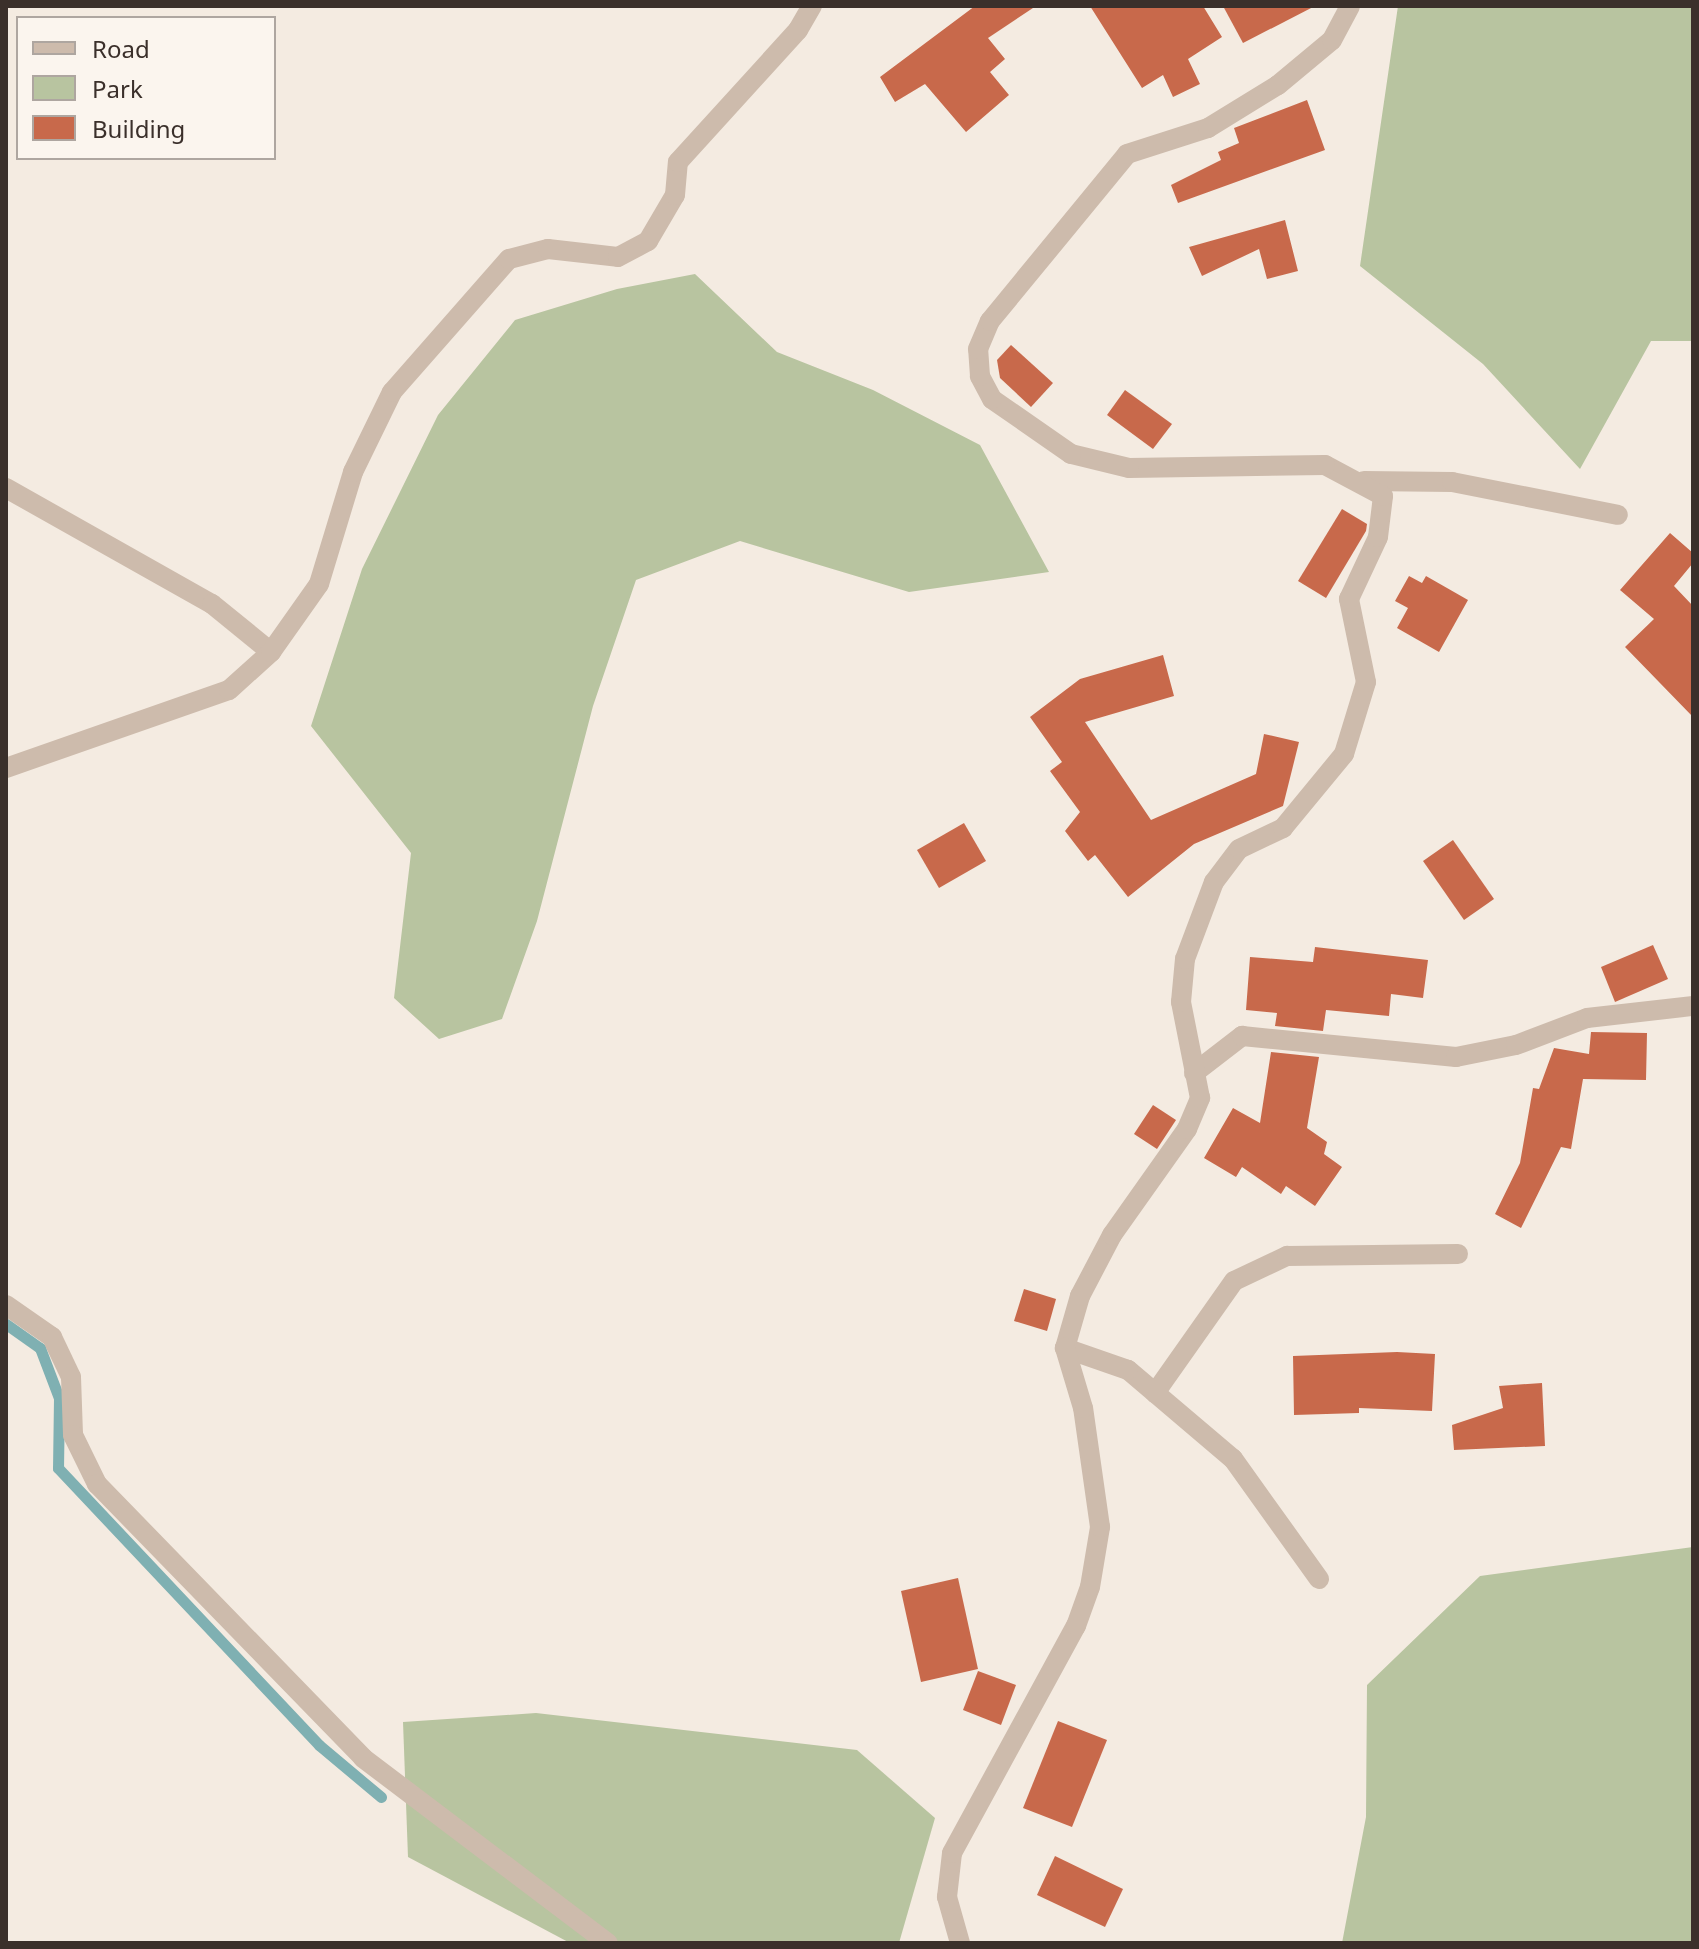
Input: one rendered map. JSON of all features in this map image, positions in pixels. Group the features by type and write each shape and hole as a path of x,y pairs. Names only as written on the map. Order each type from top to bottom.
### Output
{"street":[{"path":"6,768 229,690 271,652 319,584 353,472 392,392 509,259 548,249 618,257 648,241 675,195 678,162 798,30 812,6"},
{"path":"960,1943 947,1897 952,1853 1076,1626 1090,1587 1100,1527 1083,1408 1065,1348 1080,1296 1112,1235 1187,1129 1200,1098 1183,1028 1185,959 1214,882 1239,849 1283,828 1344,754 1366,682 1349,599 1378,537 1383,496 1364,481 1325,465 1129,468 1071,454 992,399 980,376 978,349 990,321 1127,154 1208,128 1278,85 1332,40 1350,6"},
{"path":"1364,481 1452,482 1618,515"},
{"path":"6,488 212,604 271,652"},
{"path":"1194,1073 1242,1036 1456,1057 1516,1045 1587,1018 1693,1006"},
{"path":"1155,1393 1234,1281 1287,1256 1458,1254"},
{"path":"6,1305 52,1337 71,1377 73,1435 97,1484 363,1758 608,1943"},
{"path":"1065,1348 1128,1370 1233,1459 1319,1579"}],"green space":[{"path":"1398,6 1693,6 1693,341 1651,341 1580,469 1483,364 1360,266"},
{"path":"695,274 777,352 873,390 980,445 1049,572 909,592 740,541 636,580 593,706 537,921 502,1019 439,1039 394,998 411,853 311,726 362,569 438,415 515,320 617,289"},
{"path":"1693,1547 1693,1943 1342,1943 1366,1817 1367,1685 1480,1576"},
{"path":"536,1713 857,1750 935,1818 899,1943 570,1943 408,1857 403,1722"}],"building":[{"path":"975,6 1036,6 988,38 1005,59 990,72 1009,95 966,132 925,84 895,102 880,77"},
{"path":"1090,6 1203,6 1222,37 1188,59 1200,84 1173,97 1163,75 1142,88"},
{"path":"1223,6 1315,6 1243,43"},
{"path":"1307,100 1325,150 1178,203 1171,185 1221,160 1218,152 1239,143 1234,128"},
{"path":"1285,220 1298,271 1267,279 1259,249 1202,276 1189,247"},
{"path":"1011,345 1053,383 1031,407 1000,378 997,360"},
{"path":"1125,390 1172,424 1153,449 1107,415"},
{"path":"1342,509 1367,524 1366,531 1326,598 1298,581"},
{"path":"1670,533 1693,553 1693,563 1674,586 1693,606 1693,717 1625,647 1654,619 1620,590"},
{"path":"1409,576 1422,583 1426,576 1468,600 1439,652 1397,628 1408,608 1395,601"},
{"path":"1163,655 1174,696 1085,722 1151,820 1256,774 1264,734 1299,742 1283,806 1194,844 1128,897 1095,855 1088,861 1065,831 1080,812 1050,771 1062,762 1030,717 1080,679"},
{"path":"964,823 986,861 939,888 917,850"},
{"path":"1453,840 1494,899 1464,920 1423,861"},
{"path":"1653,945 1668,979 1615,1002 1601,967"},
{"path":"1315,947 1428,960 1423,998 1391,994 1389,1016 1326,1010 1323,1031 1275,1026 1277,1013 1246,1010 1250,957 1313,962"},
{"path":"1591,1032 1647,1033 1646,1080 1583,1079 1571,1149 1561,1147 1521,1228 1495,1214 1520,1163 1533,1088 1539,1089 1554,1048 1589,1054"},
{"path":"1271,1052 1319,1057 1307,1128 1327,1142 1324,1154 1342,1167 1315,1206 1286,1186 1281,1194 1242,1167 1236,1177 1204,1158 1233,1108 1260,1123"},
{"path":"1153,1105 1176,1120 1157,1149 1134,1134"},
{"path":"1024,1289 1056,1299 1047,1331 1014,1321"},
{"path":"1397,1352 1435,1354 1432,1411 1359,1408 1359,1413 1294,1415 1293,1356"},
{"path":"1542,1383 1545,1446 1454,1450 1452,1425 1503,1408 1499,1386"},
{"path":"958,1578 978,1669 921,1682 901,1591"},
{"path":"978,1671 1016,1685 1001,1725 963,1710"},
{"path":"1058,1721 1107,1740 1072,1827 1023,1808"},
{"path":"1055,1856 1123,1889 1105,1927 1037,1895"}],"waterway":[{"path":"6,1324 40,1348 59,1398 58,1468 319,1745 381,1797"}]}
